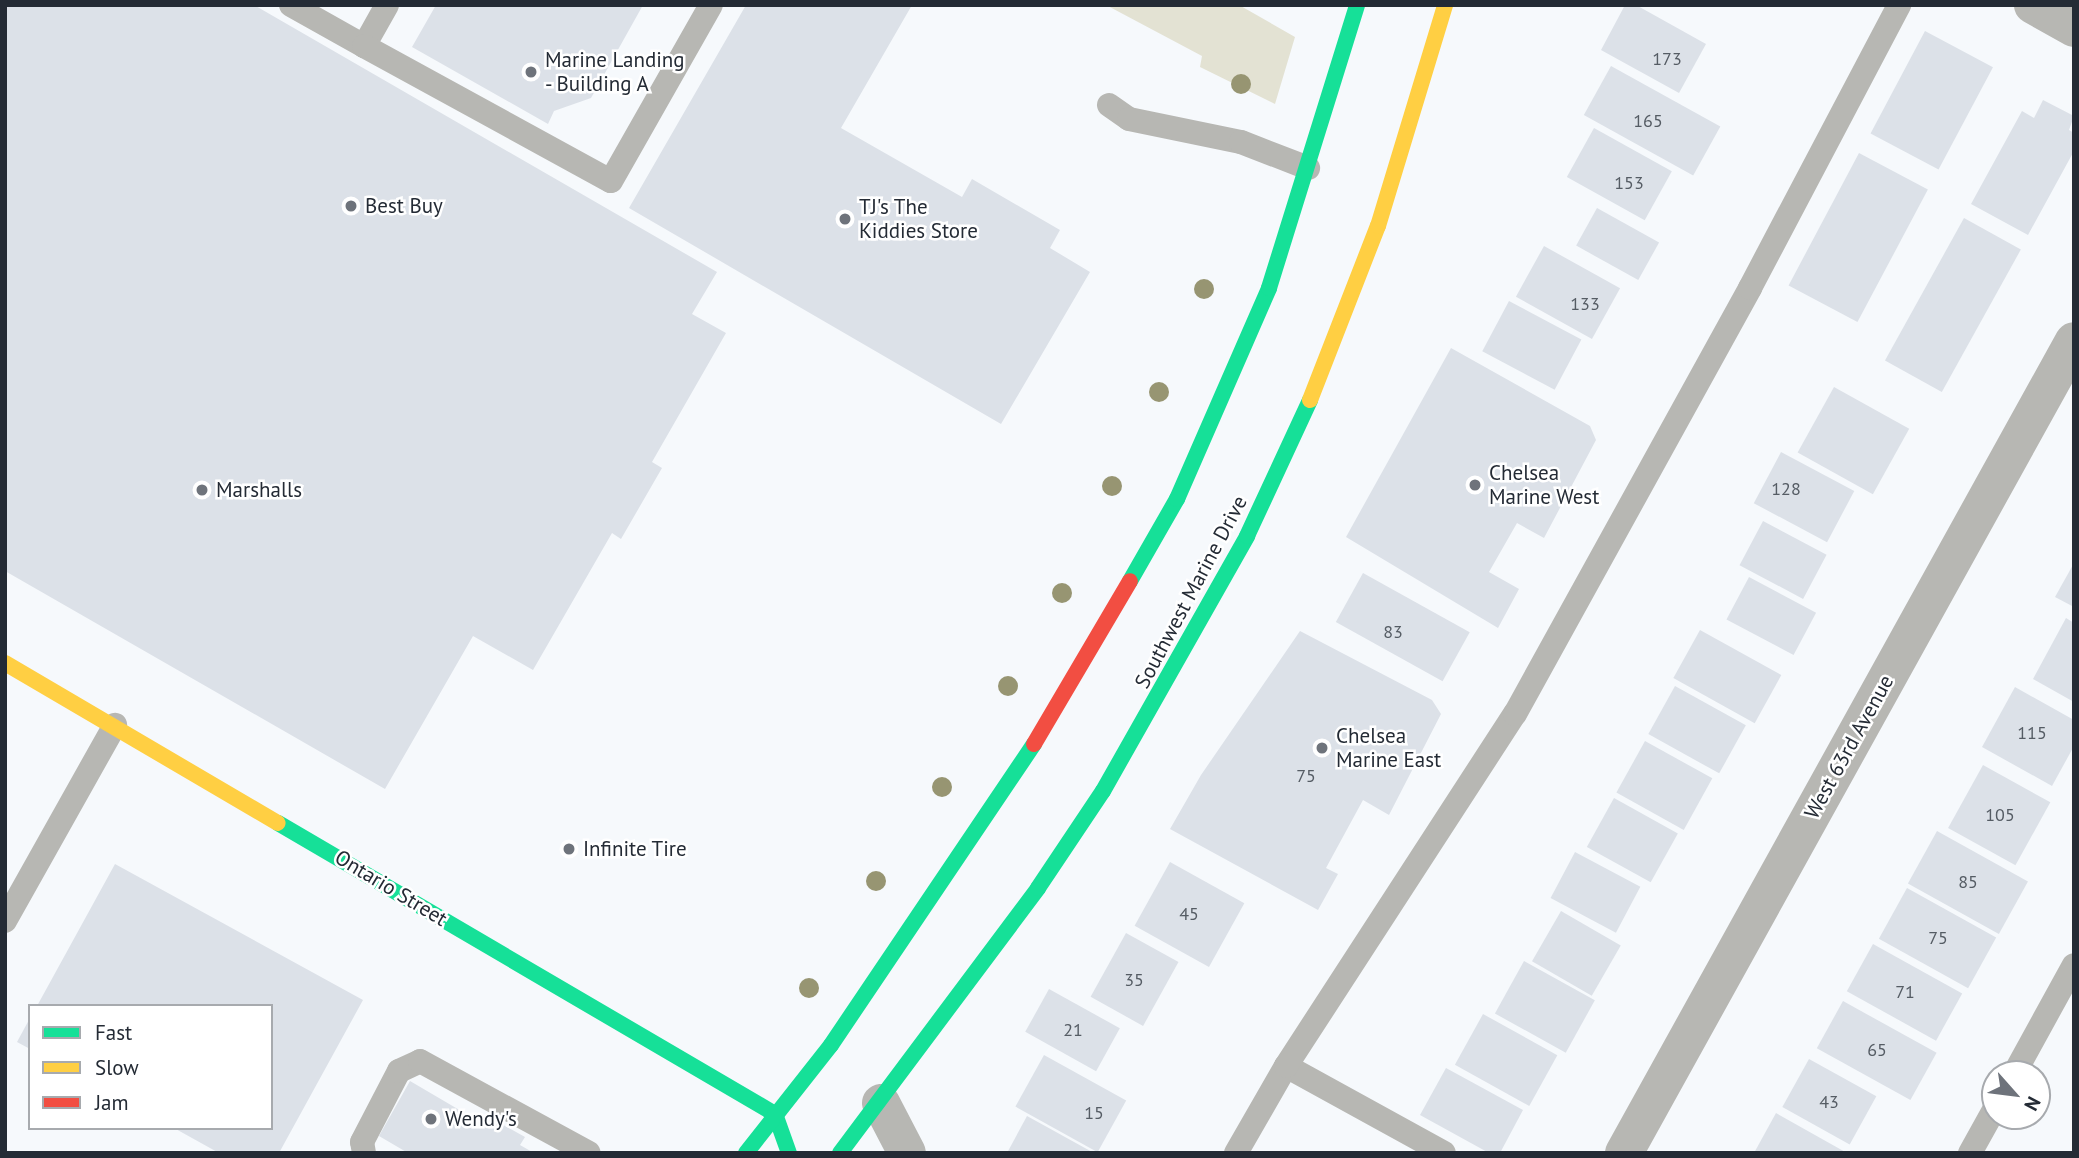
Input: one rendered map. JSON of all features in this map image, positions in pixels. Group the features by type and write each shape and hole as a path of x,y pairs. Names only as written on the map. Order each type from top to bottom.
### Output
{"main road":[{"path":"746,1153 831,1045 941,886 1110,621 1188,480 1269,288 1357,5"},
{"name":"Southwest Marine Drive","path":"840,1153 881,1103 1102,792 1247,536 1310,403 1378,226 1445,5"},
{"name":"Ontario Street","path":"5,663 775,1114"},
{"path":"775,1114 789,1153"}],"street":[{"path":"2033,5 2074,28"},
{"name":"West 63rd Avenue","path":"1624,1153 2074,341"},
{"path":"881,1103 907,1153"}],"lane":[{"path":"291,5 611,181 711,5"},
{"path":"364,46 387,5"},
{"path":"1236,1153 1286,1066 1515,714 1751,288 1899,5"},
{"path":"1109,105 1129,119 1241,142 1308,168"},
{"path":"5,921 115,725"},
{"path":"2022,1060 2074,965"},
{"path":"364,1153 362,1142 399,1071 420,1061 589,1153"},
{"path":"1286,1066 1444,1153"},
{"path":"1970,1153 1983,1130"}],"shaded area":[{"path":"1106,5 1239,5 1295,37 1275,104 1200,67 1202,56"}],"building":[{"path":"5,5 254,5 717,272 692,314 726,333 652,462 662,468 621,539 612,533 533,670 473,636 385,789 5,571"},
{"name":"Marine Landing - Building A","path":"436,5 643,5 591,98 554,111 548,124 412,47"},
{"name":"TJ's The Kiddies Store","path":"746,5 912,5 841,128 962,197 972,179 1060,230 1050,248 1090,272 1001,424 629,208"},
{"path":"1625,5 1636,5 1706,44 1679,93 1601,50"},
{"path":"1925,31 1993,67 1939,170 1871,133"},
{"path":"1611,66 1720,127 1693,176 1584,115"},
{"path":"2043,100 2074,116 2069,130 2074,133 2074,151 2028,235 1971,204 2022,111 2034,118"},
{"path":"1594,128 1672,171 1645,220 1567,177"},
{"path":"1859,153 1928,190 1857,322 1789,285"},
{"path":"1597,208 1659,242 1638,280 1576,246"},
{"path":"1964,218 2021,250 1942,392 1885,361"},
{"path":"1544,246 1620,288 1592,339 1516,297"},
{"path":"1509,301 1581,339 1555,390 1482,351"},
{"name":"Chelsea Marine West","path":"1451,348 1590,426 1596,440 1544,538 1517,523 1489,572 1519,589 1498,628 1346,537"},
{"path":"1834,387 1909,429 1873,494 1798,453"},
{"path":"1781,452 1854,491 1827,542 1754,503"},
{"path":"1763,521 1827,555 1803,599 1740,565"},
{"path":"2074,563 2074,607 2055,597"},
{"path":"1363,573 1470,632 1443,681 1336,622"},
{"path":"1749,577 1816,613 1794,655 1726,619"},
{"path":"2066,618 2074,623 2074,702 2033,679"},
{"path":"1700,630 1781,675 1755,723 1673,678"},
{"name":"Chelsea Marine East","path":"1300,631 1432,700 1441,714 1389,815 1363,800 1326,868 1338,874 1318,910 1170,829 1201,775"},
{"path":"1675,686 1746,725 1719,773 1648,734"},
{"path":"2015,687 2074,720 2074,746 2052,786 1982,747"},
{"path":"1645,741 1712,778 1684,830 1616,793"},
{"path":"1983,765 2050,802 2015,865 1948,828"},
{"path":"1614,798 1678,833 1651,882 1587,847"},
{"path":"1937,831 2028,881 1999,934 1908,883"},
{"path":"1575,852 1640,887 1616,933 1551,898"},
{"path":"1170,862 1244,903 1209,967 1135,926"},
{"path":"115,864 363,1000 279,1153 219,1153 178,1130 273,1130 273,1004 38,1004"},
{"path":"1907,888 1996,937 1968,988 1879,939"},
{"path":"1561,911 1621,946 1592,996 1532,961"},
{"path":"1126,933 1178,962 1143,1026 1091,997"},
{"path":"1873,944 1962,993 1936,1041 1847,991"},
{"path":"1524,961 1595,1000 1566,1053 1495,1013"},
{"path":"1049,989 1120,1028 1096,1071 1025,1032"},
{"path":"1843,1001 1937,1053 1910,1100 1817,1048"},
{"path":"1483,1014 1557,1055 1529,1106 1455,1065"},
{"path":"28,1022 28,1048 17,1042"},
{"path":"1044,1055 1126,1101 1098,1152 1015,1107"},
{"path":"1809,1059 1876,1096 1850,1144 1782,1107"},
{"path":"1446,1068 1523,1110 1500,1153 1489,1153 1420,1115"},
{"name":"Wendy's","path":"410,1081 485,1125 489,1117 525,1137 520,1145 534,1153 408,1153 379,1136"},
{"path":"1776,1113 1847,1153 1754,1153"},
{"path":"1027,1116 1094,1153 1007,1153"}],"traffic: fast":[{"path":"1130,581 1177,499 1269,288 1357,5"},
{"path":"840,1153 1038,888 1103,791 1247,536 1310,400"},
{"path":"746,1153 831,1045 1034,744"},
{"path":"278,823 775,1114 789,1153"}],"traffic: slow":[{"path":"1310,400 1378,226 1445,5"},
{"path":"5,663 278,823"}],"traffic: jam":[{"path":"1034,744 1130,581"}],"place":[{"name":"Marine Landing - Building A","path":"531,72"},
{"name":"Best Buy","path":"351,206"},
{"name":"TJ's The Kiddies Store","path":"845,219"},
{"name":"Chelsea Marine West","path":"1475,485"},
{"name":"Marshalls","path":"202,490"},
{"name":"Chelsea Marine East","path":"1322,748"},
{"name":"Infinite Tire","path":"569,849"},
{"name":"Wendy's","path":"431,1119"}]}
